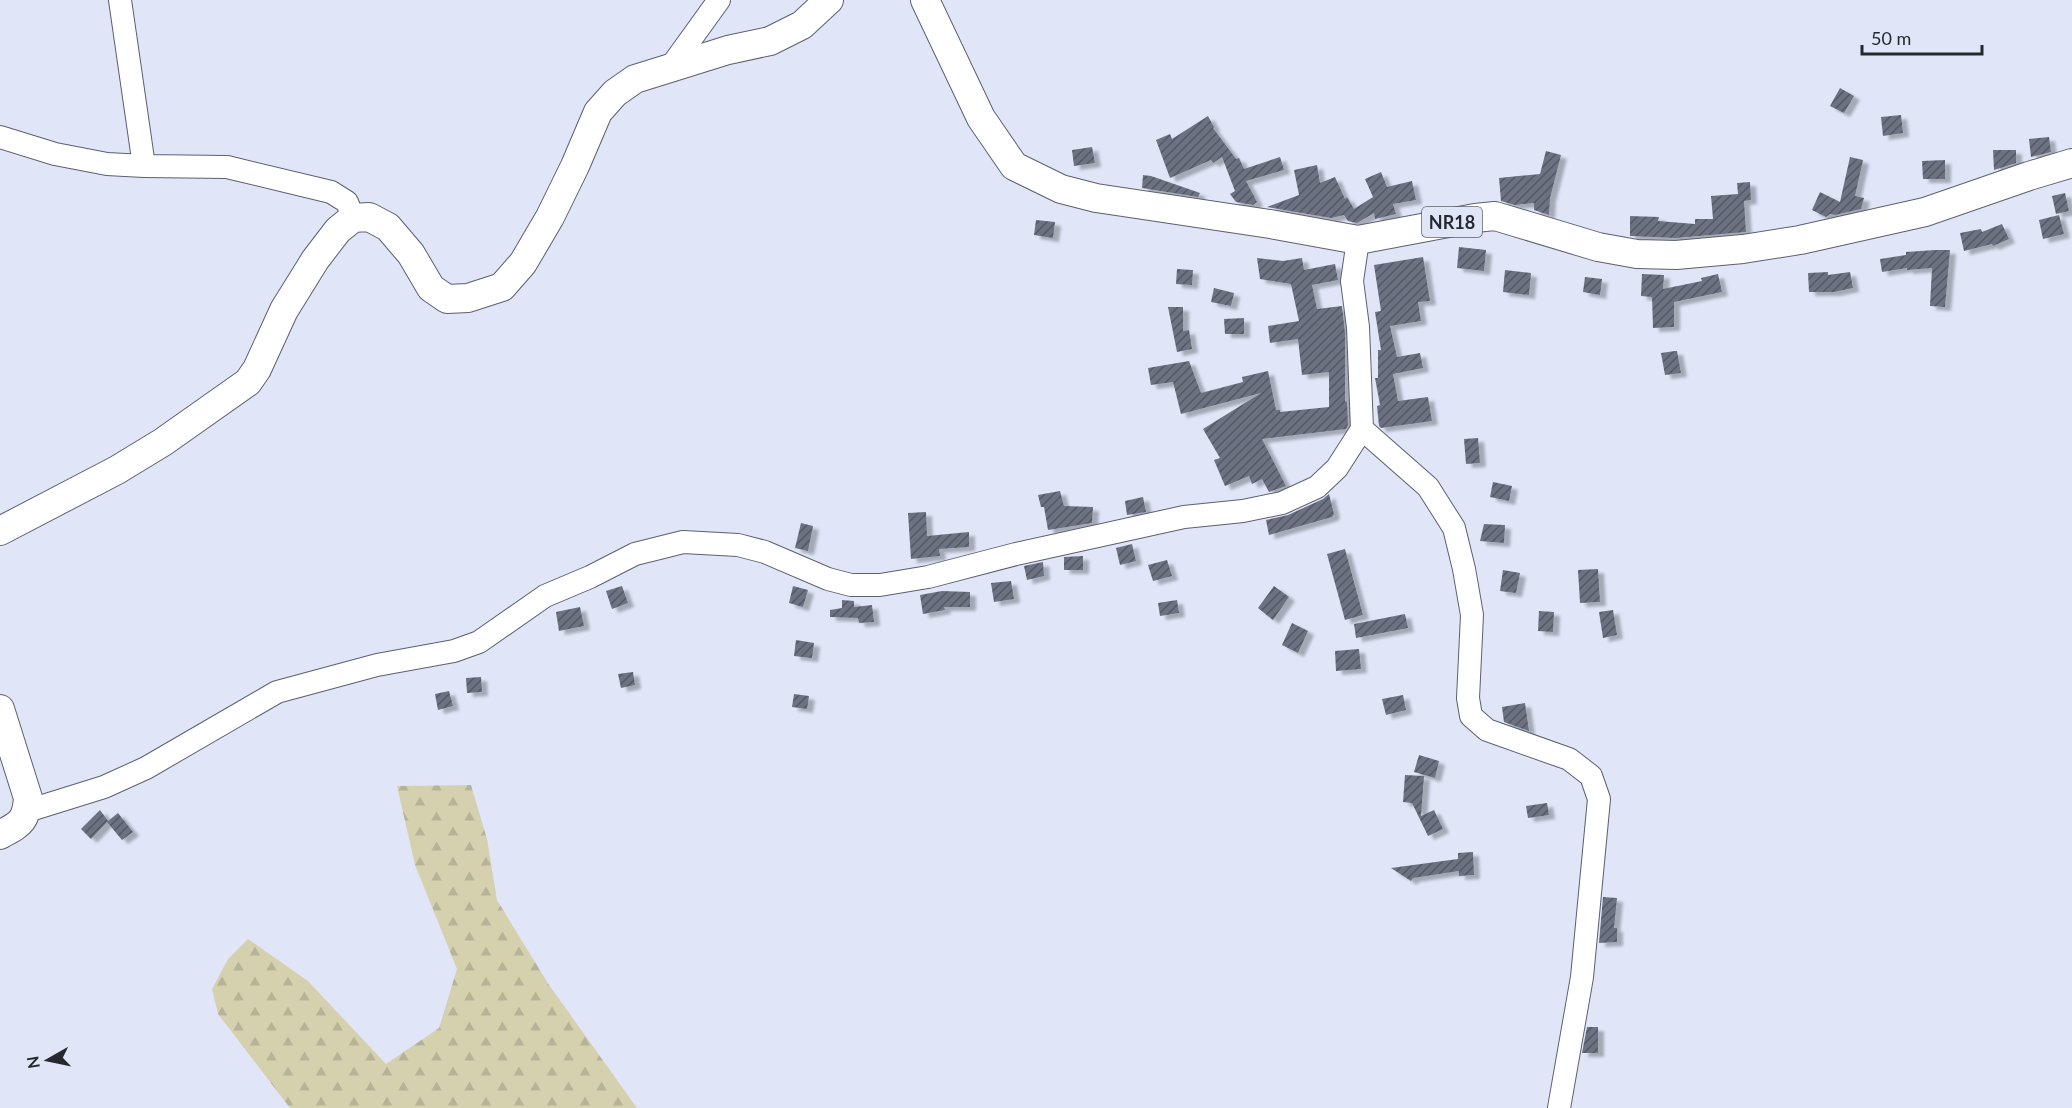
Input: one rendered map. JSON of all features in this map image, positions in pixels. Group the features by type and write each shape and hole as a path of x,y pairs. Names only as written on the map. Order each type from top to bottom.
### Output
{"main road":[{"path":"0,531 117,470 163,442 248,382 257,369 284,310 315,260 338,230 353,218 369,217 388,227 411,254 431,288 447,299 468,298 502,287 523,262 550,217 598,112 615,93 635,79 728,50 770,41 802,25 829,0"},
{"name":"NR18","path":"926,0 981,118 1014,166 1061,189 1096,198 1270,224 1358,240 1495,216 1598,247 1637,254 1676,255 1743,249 1800,240 1926,213 2072,163"},
{"path":"0,709 28,798 27,811 22,822 0,835"}],"street":[{"path":"120,0 144,166"},
{"path":"670,68 719,0"},
{"path":"0,137 55,154 107,164 227,167 331,192 347,202 353,218"},
{"path":"27,811 104,787 146,768 277,692 377,665 454,651 479,642 545,596 590,577 635,554 683,542 738,545 765,552 828,579 851,585 880,585 928,577 1016,554 1184,517 1244,511 1282,503 1317,487 1337,468 1362,429 1360,357 1352,281 1358,240"},
{"path":"1362,429 1428,487 1454,528 1472,615 1468,698 1471,716 1487,730 1569,759 1591,776 1599,799 1582,977 1559,1108"}],"green space":[{"path":"471,785 487,839 497,900 549,985 637,1108 290,1108 218,1014 212,989 228,959 248,939 308,981 386,1064 439,1028 457,969 415,865 397,786"}],"building":[{"path":"1840,88 1854,96 1844,113 1830,106"},
{"path":"1901,115 1903,133 1883,136 1881,117"},
{"path":"1208,116 1213,128 1236,159 1239,158 1244,169 1280,157 1284,170 1246,181 1257,202 1253,205 1236,202 1230,194 1235,191 1222,157 1213,163 1211,160 1170,178 1156,140 1170,134 1172,139"},
{"path":"2049,137 2051,152 2031,157 2029,139"},
{"path":"1092,147 1095,163 1074,166 1072,150"},
{"path":"1993,150 2016,150 2016,163 1994,170"},
{"path":"1546,151 1561,155 1550,198 1549,215 1534,210 1534,203 1515,205 1501,201 1499,178 1540,174"},
{"path":"1850,157 1863,160 1855,196 1864,198 1861,209 1830,214 1826,217 1812,210 1820,192 1840,202"},
{"path":"1945,160 1945,179 1923,179 1922,161"},
{"path":"1317,165 1320,183 1335,177 1345,199 1347,197 1354,209 1373,197 1365,179 1381,172 1387,187 1412,181 1416,200 1393,204 1396,214 1375,219 1374,213 1357,223 1348,221 1344,215 1331,218 1267,207 1299,195 1294,170"},
{"path":"1143,175 1200,193 1198,197 1142,188"},
{"path":"1750,182 1751,200 1744,201 1746,232 1675,238 1630,236 1630,216 1659,217 1658,221 1695,224 1695,219 1713,219 1711,196 1738,194 1737,183"},
{"path":"2065,193 2069,211 2056,214 2052,196"},
{"path":"2059,215 2064,234 2043,239 2039,220"},
{"path":"1036,220 1055,222 1053,238 1034,235"},
{"path":"2002,224 2009,239 1993,246 1992,244 1964,251 1960,233 1981,229 1982,232"},
{"path":"1459,247 1486,250 1484,271 1457,268"},
{"path":"1950,250 1945,307 1930,306 1932,268 1907,270 1907,268 1882,272 1880,259 1906,255 1906,252"},
{"path":"1423,257 1430,301 1418,302 1421,321 1390,326 1397,357 1420,353 1423,368 1393,374 1398,401 1428,397 1432,421 1381,428 1375,378 1378,378 1378,350 1381,350 1375,312 1381,311 1374,265"},
{"path":"1257,258 1283,261 1302,258 1304,270 1335,264 1338,280 1312,285 1317,309 1342,306 1345,333 1345,402 1347,401 1348,425 1346,429 1262,439 1286,486 1269,492 1262,479 1252,484 1249,476 1225,486 1214,460 1220,458 1203,429 1261,393 1181,414 1173,382 1151,385 1148,368 1189,361 1201,393 1243,382 1242,377 1268,371 1276,410 1280,412 1329,407 1329,372 1302,375 1298,339 1270,343 1268,326 1299,321 1291,284 1260,279"},
{"path":"1177,269 1193,270 1192,285 1176,284"},
{"path":"1505,270 1531,273 1529,295 1503,292"},
{"path":"1828,272 1828,275 1850,272 1853,288 1834,292 1809,292 1808,273"},
{"path":"1642,274 1664,275 1663,289 1702,281 1701,278 1718,274 1722,292 1674,302 1674,327 1653,328 1652,297 1641,296"},
{"path":"1585,277 1602,279 1600,295 1583,292"},
{"path":"1214,288 1234,293 1231,306 1211,302"},
{"path":"1168,307 1183,307 1183,331 1189,330 1192,349 1177,352"},
{"path":"1244,318 1244,334 1225,334 1224,319"},
{"path":"1677,351 1681,373 1665,375 1661,353"},
{"path":"1478,438 1480,463 1466,464 1464,439"},
{"path":"1493,482 1512,486 1509,501 1490,497"},
{"path":"1060,491 1064,506 1093,507 1092,523 1048,530 1044,507 1041,507 1038,495"},
{"path":"1329,494 1334,514 1332,517 1269,535 1266,520 1288,515"},
{"path":"1143,497 1146,512 1127,515 1125,501"},
{"path":"926,512 927,536 969,532 969,547 939,549 940,556 911,559 908,513"},
{"path":"801,523 813,526 808,551 795,548"},
{"path":"1484,524 1505,525 1504,543 1480,541"},
{"path":"1132,544 1136,561 1120,565 1116,548"},
{"path":"1345,549 1363,615 1345,620 1327,554"},
{"path":"1083,556 1083,570 1064,570 1064,557"},
{"path":"1167,560 1172,576 1153,581 1148,565"},
{"path":"1043,562 1044,576 1027,580 1024,566"},
{"path":"1598,569 1600,602 1580,603 1578,570"},
{"path":"1503,570 1520,573 1516,593 1500,591"},
{"path":"1011,581 1014,599 994,602 991,583"},
{"path":"622,586 628,603 612,609 606,591"},
{"path":"793,586 808,590 803,607 789,603"},
{"path":"1274,586 1289,597 1273,620 1258,608"},
{"path":"942,591 970,592 970,607 944,607 945,610 923,614 920,595"},
{"path":"842,600 854,601 854,607 872,605 874,622 859,623 858,618 830,617 830,610 842,608"},
{"path":"1177,600 1179,613 1160,616 1158,603"},
{"path":"580,607 584,626 559,631 556,612"},
{"path":"1613,610 1617,635 1603,638 1599,612"},
{"path":"1539,611 1554,612 1553,632 1538,631"},
{"path":"1405,614 1408,628 1356,638 1354,624"},
{"path":"1292,623 1308,631 1298,653 1282,645"},
{"path":"796,640 814,643 812,658 794,656"},
{"path":"1359,649 1361,669 1336,671 1335,651"},
{"path":"633,672 635,685 621,688 618,674"},
{"path":"481,677 482,692 467,693 466,678"},
{"path":"449,691 453,706 438,710 435,694"},
{"path":"794,694 809,696 807,709 792,707"},
{"path":"1403,695 1406,710 1386,715 1382,699"},
{"path":"1525,703 1529,731 1504,722 1502,707"},
{"path":"1419,755 1439,761 1435,778 1414,772"},
{"path":"1405,775 1424,776 1421,816 1434,810 1443,829 1428,836 1412,803 1403,802"},
{"path":"1547,803 1549,815 1528,818 1526,806"},
{"path":"100,810 108,821 118,813 133,832 122,840 107,822 91,839 81,829"},
{"path":"1473,852 1474,875 1459,876 1459,871 1413,878 1411,881 1391,868 1458,859 1458,853"},
{"path":"1603,897 1617,898 1614,928 1617,928 1617,942 1599,943"},
{"path":"1587,1027 1598,1027 1598,1053 1582,1053"}]}
